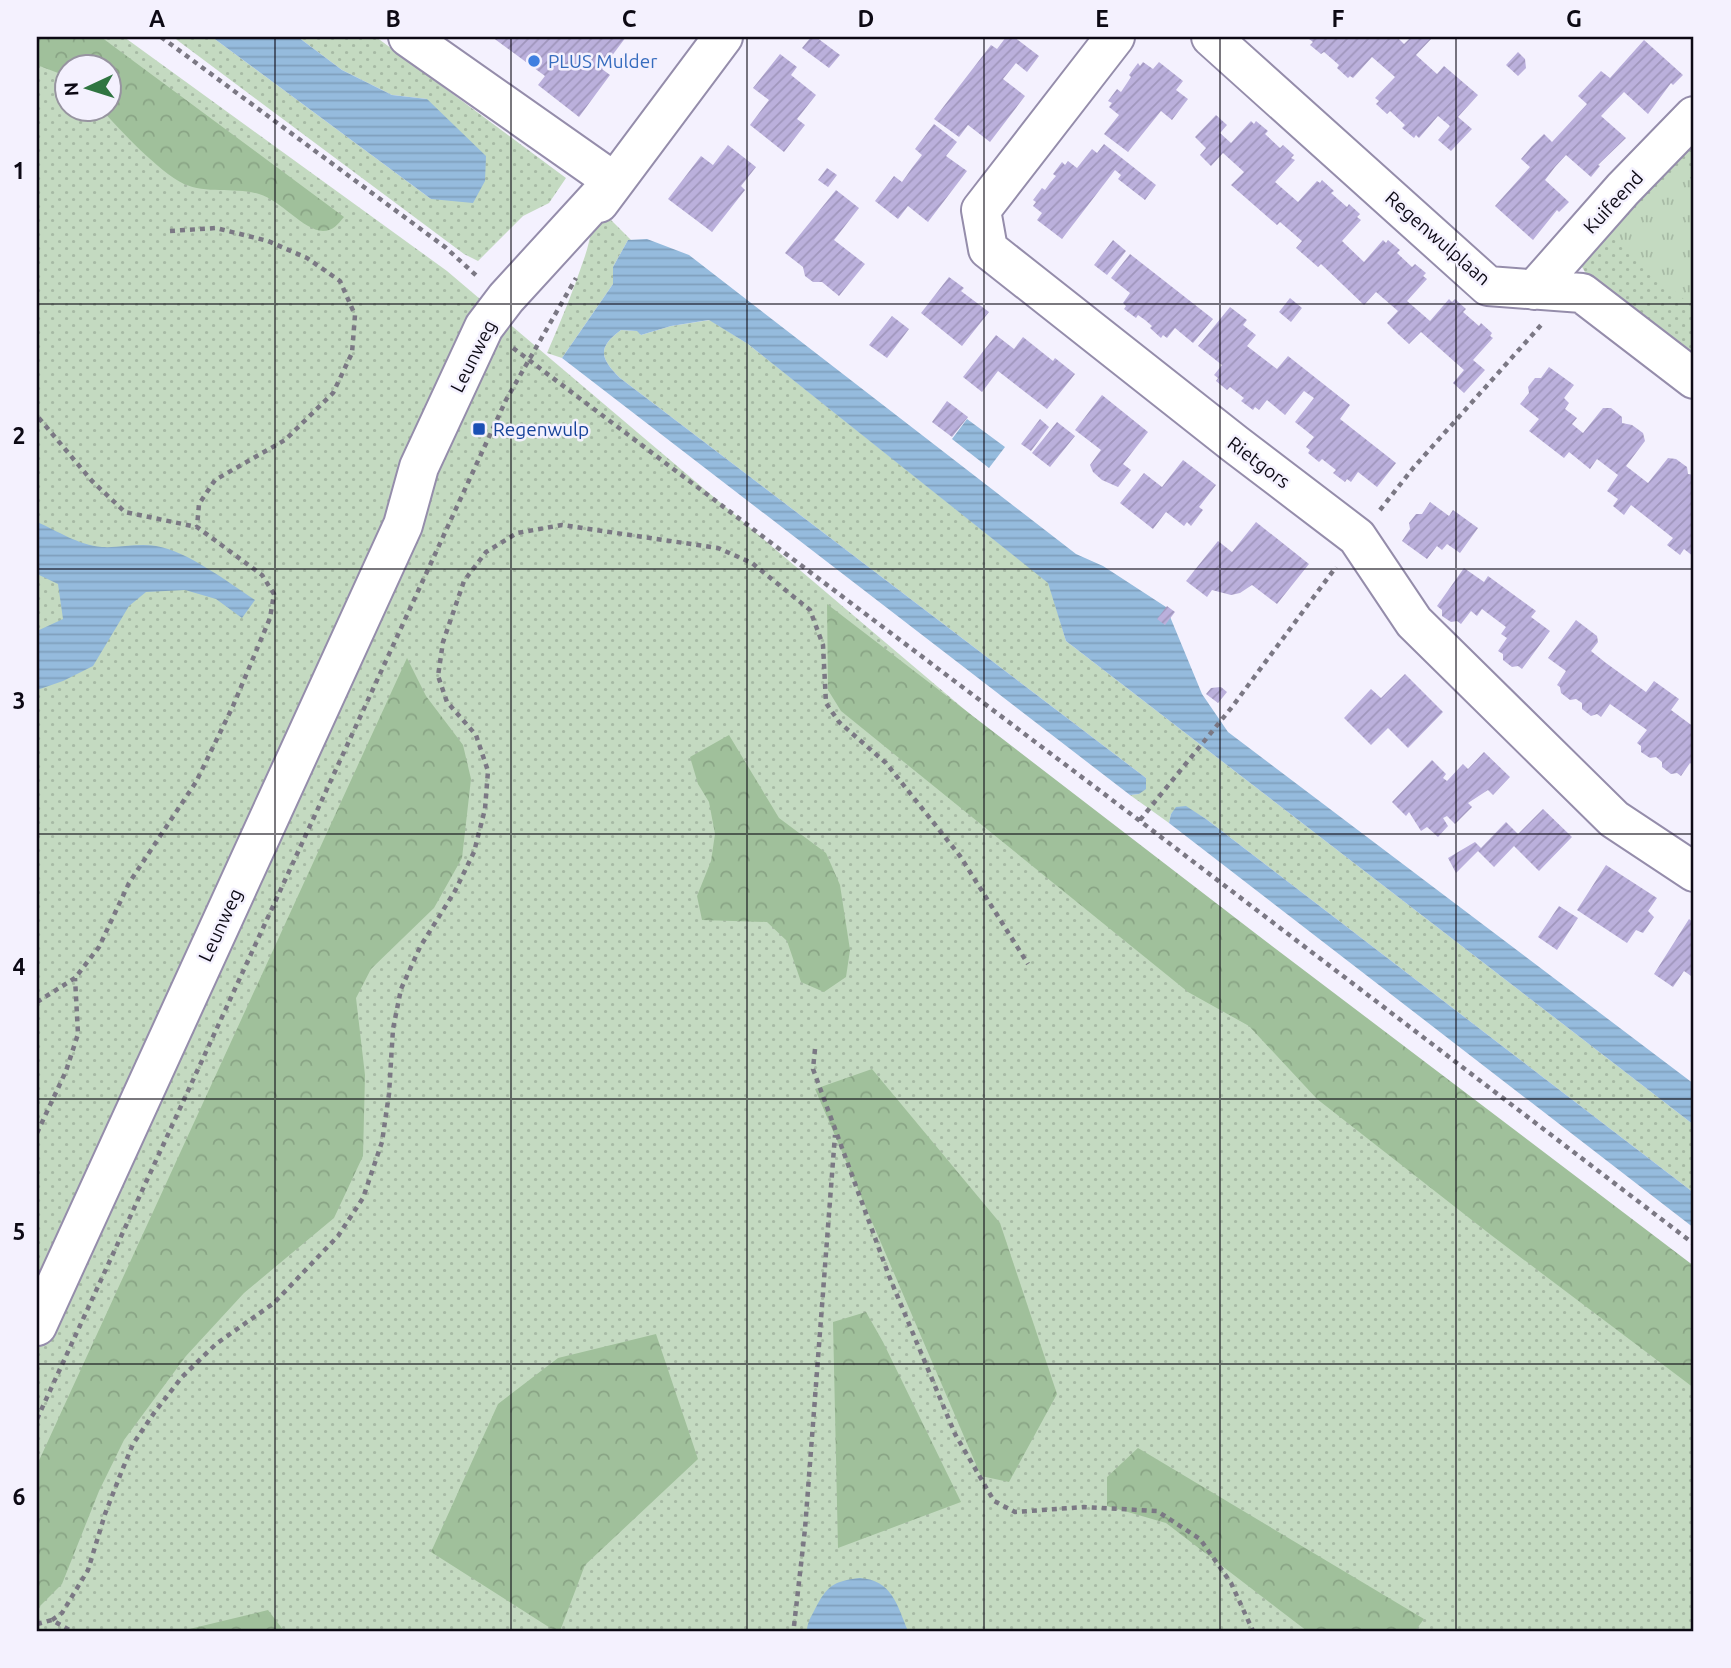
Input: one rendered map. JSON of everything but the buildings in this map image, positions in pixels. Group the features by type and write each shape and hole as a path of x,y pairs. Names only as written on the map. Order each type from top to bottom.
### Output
{"street":[{"path":"408,37 613,181"},
{"name":"Leunweg","path":"37,1326 403,525 419,467 484,327 506,298 613,181 723,37"},
{"name":"Rietgors","path":"1115,37 981,211 988,249 1357,537 1413,622 1614,819 1694,872"},
{"name":"Regenwulplaan","path":"1211,37 1488,286 1582,293 1694,379"},
{"name":"Kuifeend","path":"1534,290 1623,189 1686,125"},
{"name":"Leunweg","path":"403,525 517,351 613,181"}],"path":[{"path":"161,37 444,247 480,278"},
{"path":"170,231 216,228 268,241 307,258 340,281 355,315 352,353 333,393 285,440 215,480 199,504 197,527"},
{"path":"37,1419 506,400 517,351 579,271"},
{"path":"1140,821 1232,707 1357,537 1414,467 1543,324 1534,290"},
{"path":"517,351 1140,821 1694,1244"},
{"path":"37,1002 75,978 99,947 129,883 196,782 233,706 270,618 274,594 262,575 197,527 125,512 92,481 38,417"},
{"path":"37,1624 52,1620 62,1613 88,1570 105,1514 133,1444 154,1413 182,1377 216,1344 274,1303 338,1236 363,1198 382,1142 389,1094 393,1030 401,989 420,947 455,891 474,852 485,809 488,771 477,735 447,702 438,676 443,642 464,581 486,552 517,533 562,525 718,548 752,563 810,610 823,645 825,703 839,722 886,763 960,856 1028,964"},
{"path":"37,1133 65,1071 78,1034 75,978"},
{"path":"815,1049 813,1069 889,1276 955,1434 994,1501 1014,1512 1084,1507 1157,1511 1200,1539 1231,1583 1253,1631"},
{"path":"794,1626 805,1529 835,1132"},
{"path":"52,1620 71,1631"}],"green space":[{"path":"37,37 124,37 447,271 1659,1298 1694,1313 1694,1631 37,1631"},
{"path":"37,37 101,37 121,52 52,52 52,71 37,65"},
{"path":"173,37 212,37 431,199 427,99 392,95 342,70 298,37 376,37 566,178 549,203 523,216 478,261 464,254"},
{"path":"122,53 344,217 337,225 323,231 308,226 259,194 202,189 184,184 129,139 113,122 122,122"},
{"path":"1694,134 1694,363 1589,279 1579,255"},
{"path":"1683,166 1694,184 1694,308 1614,239"},
{"path":"601,210 631,240 628,240 613,267 613,284 562,358 547,353 572,293"},
{"path":"710,320 748,344 1049,583 1066,641 1694,1125 1694,1193 1206,819 1186,807 1177,807 1171,814 1169,823 1130,795 1139,794 1146,778 620,378 605,359 608,342 621,330 638,331 641,335 671,326"},
{"path":"827,604 1694,1266 1694,1388 1317,1099 1249,1026 1188,992 841,711 828,690"},
{"path":"407,658 426,696 463,745 471,779 462,858 434,908 371,969 356,998 365,1075 363,1156 334,1218 244,1293 186,1356 124,1440 99,1491 62,1584 37,1609 37,1465"},
{"path":"729,735 779,818 826,853 840,885 850,950 846,977 824,992 801,982 787,941 767,922 702,920 697,896 711,861 715,834 709,802 698,784 690,757"},
{"path":"872,1069 1000,1223 1057,1394 1009,1482 981,1476 815,1089"},
{"path":"866,1312 961,1502 838,1548 833,1322"},
{"path":"656,1334 698,1459 585,1565 560,1631 555,1631 431,1552 498,1404 558,1358"},
{"path":"1138,1448 1424,1619 1415,1631 1307,1631 1166,1523 1107,1506 1107,1477"},
{"path":"268,1610 284,1631 181,1631"}],"water":[{"path":"212,37 298,37 342,70 392,95 427,99 486,156 485,181 473,203 431,199"},
{"path":"647,239 689,255 1076,554 1103,566 1166,607 1202,694 1228,732 1694,1084 1694,1125 1066,641 1048,583 748,344 709,320 671,326 641,335 637,331 621,330 608,342 604,354 620,378 1146,778 1146,789 1139,794 1130,795 562,358 613,284 613,267 628,240"},
{"path":"967,419 1005,447 989,468 952,439"},
{"path":"37,522 76,541 93,546 149,545 168,549 207,568 255,600 242,618 216,599 185,590 146,592 129,606 93,666 37,690 37,631 63,619 58,584 37,574"},
{"path":"1186,806 1694,1193 1694,1228 1169,823 1176,807"},
{"path":"860,1578 879,1583 886,1589 896,1603 908,1631 807,1631 811,1617 827,1590 837,1583"}],"place":[{"name":"PLUS Mulder","path":"534,61"},
{"name":"Regenwulp","path":"479,429"}]}
